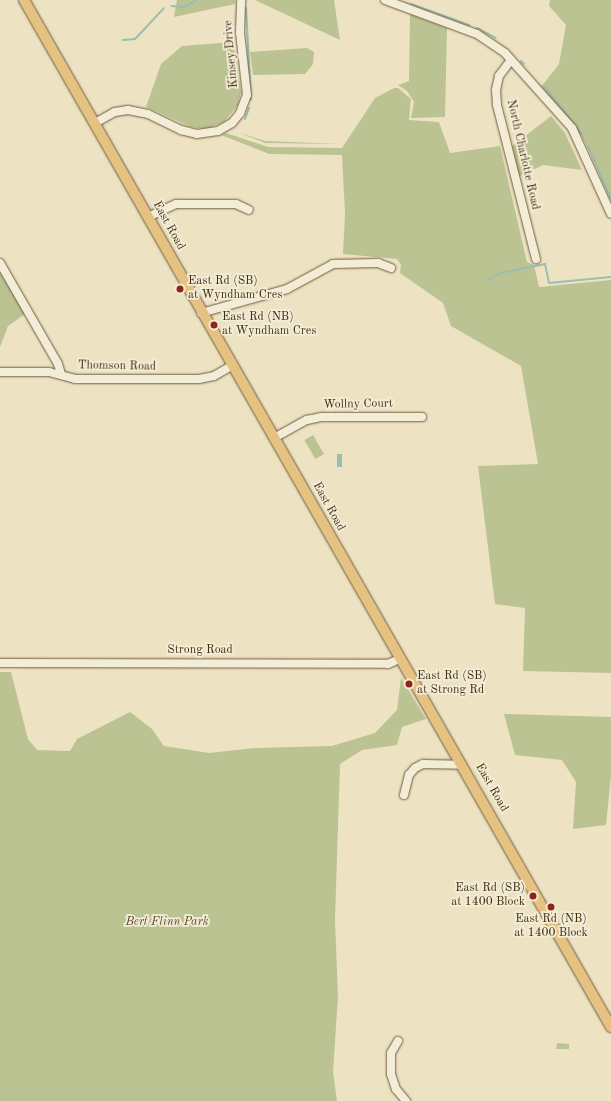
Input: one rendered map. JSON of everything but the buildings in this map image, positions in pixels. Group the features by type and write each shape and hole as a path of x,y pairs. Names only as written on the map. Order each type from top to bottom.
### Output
{"main road":[{"name":"East Road","path":"24,0 399,660 462,765 611,1027"}],"street":[{"name":"Kinsey Drive","path":"95,123 115,112 128,110 148,114 181,130 197,134 218,131 232,123 240,114 247,95 240,33 241,0"},
{"path":"385,0 476,34 496,45 572,128 611,214"},
{"name":"North Charlotte Road","path":"511,60 499,76 496,90 497,105 536,260"},
{"path":"148,217 176,204 236,204 249,210"},
{"path":"0,263 58,364 61,374"},
{"path":"201,313 214,308 287,289 333,264 378,263 391,268"},
{"name":"Thomson Road","path":"0,372 61,374 75,379 199,379 214,376 231,366"},
{"name":"Wollny Court","path":"274,438 307,420 321,417 422,417"},
{"name":"Strong Road","path":"0,663 388,664 399,660"},
{"path":"404,795 409,775 415,768 423,764 462,765"},
{"path":"398,1041 391,1053 391,1074 396,1089 406,1101"}],"green space":[{"path":"177,0 235,0 235,4 174,17"},
{"path":"255,0 334,0 340,40"},
{"path":"550,0 611,0 611,201 598,167 581,135 541,87 559,64 566,25 549,6"},
{"path":"410,14 447,28 445,117 411,118 414,102 407,91 398,85 409,81"},
{"path":"233,42 241,92 238,105 224,122 206,129 191,127 146,107 161,64 182,46"},
{"path":"307,48 314,52 313,64 305,74 253,75 250,52"},
{"path":"394,88 398,88 411,99 409,120 439,122 450,153 500,146 527,262 534,265 539,287 611,280 611,673 523,671 525,608 495,604 478,466 538,464 521,366 451,326 443,303 400,273 401,265 397,259 343,254 345,214 342,155 269,154 221,135 226,133 268,147 342,148 375,98"},
{"path":"551,116 565,133 582,170 543,165 518,177 511,147"},
{"path":"240,133 265,141 341,144 265,143"},
{"path":"0,272 25,314 8,326 0,347"},
{"path":"313,435 324,454 315,459 304,440"},
{"name":"Bert Flinn Park","path":"0,672 11,672 28,739 37,750 70,751 77,739 130,712 152,729 164,746 209,753 255,748 332,746 375,733 397,710 401,678 426,719 402,727 397,745 362,750 340,764 335,920 338,996 333,1072 337,1101 0,1101"},
{"path":"504,714 611,717 611,775 606,825 573,829 576,782 562,760 515,755"},
{"path":"557,1043 569,1044 569,1049 556,1049"}],"water":[{"path":"337,454 342,454 342,467 337,467"}],"waterway":[{"path":"172,6 184,7 197,0"},
{"path":"411,4 469,25"},
{"path":"123,40 135,39 164,8"},
{"path":"246,8 251,100"},
{"path":"477,28 496,38"},
{"path":"521,61 524,64"},
{"path":"545,87 582,134"},
{"path":"245,119 249,108"},
{"path":"588,146 611,199"},
{"path":"488,280 500,273 545,264 549,283 611,277"}],"place":[{"name":"East Rd (SB) at Wyndham Cres","path":"180,289"},
{"name":"East Rd (NB) at Wyndham Cres","path":"214,325"},
{"name":"East Rd (SB) at Strong Rd","path":"409,684"},
{"name":"East Rd (SB) at 1400 Block","path":"533,896"},
{"name":"East Rd (NB) at 1400 Block","path":"551,907"}]}
